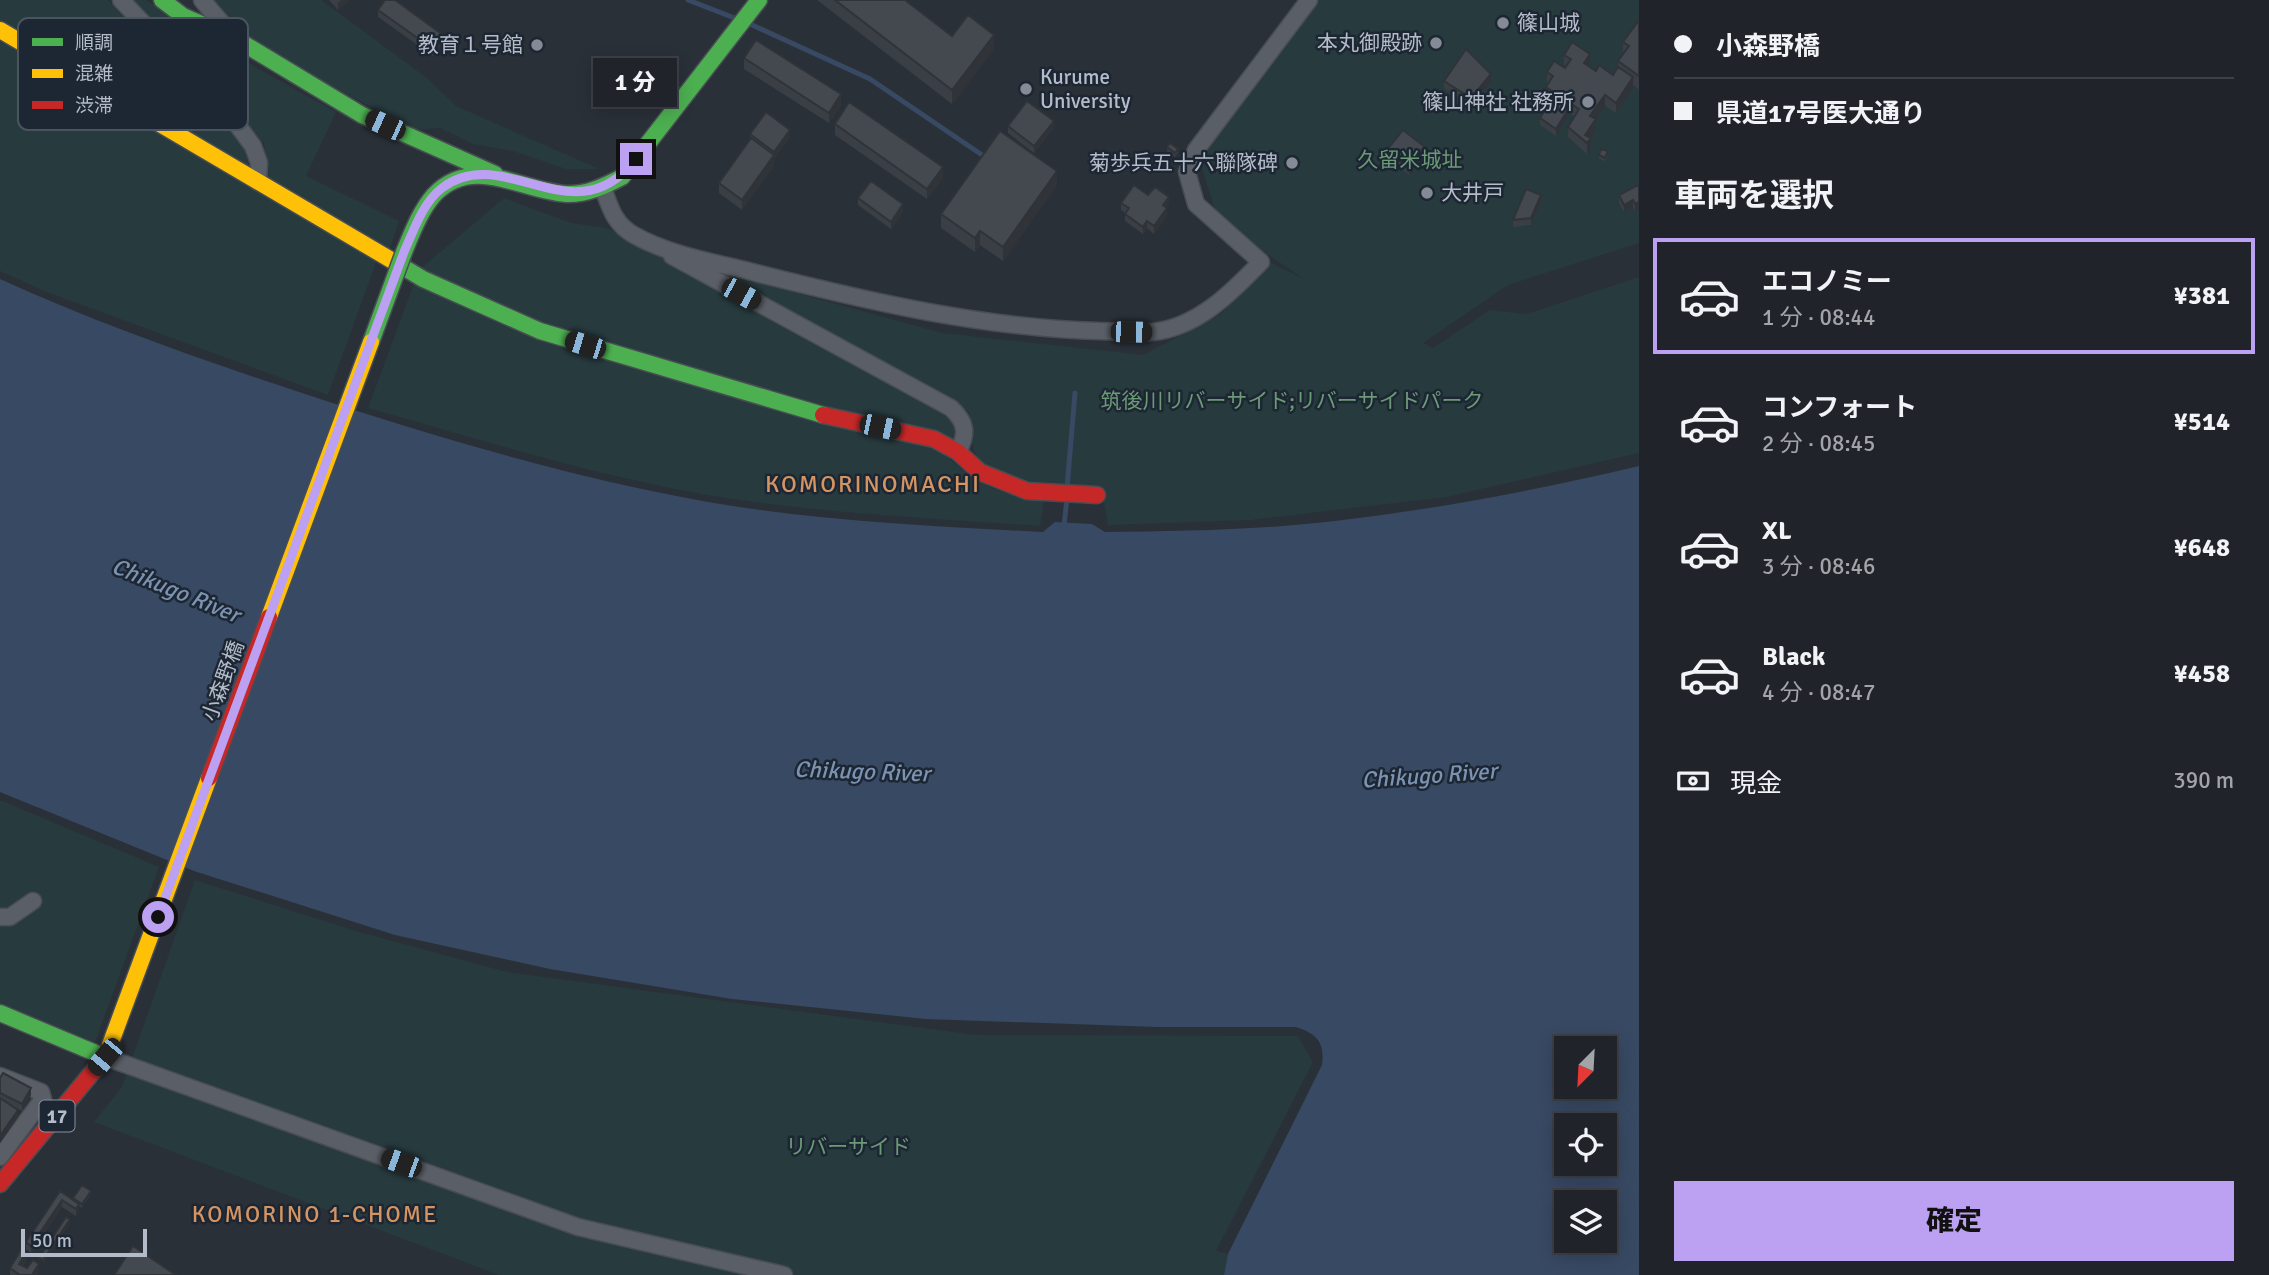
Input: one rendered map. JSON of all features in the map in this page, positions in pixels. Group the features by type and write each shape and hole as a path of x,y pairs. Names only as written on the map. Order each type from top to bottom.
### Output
{"street":[{"path":"121,0 138,18"},
{"path":"162,0 188,18"},
{"path":"202,0 218,18"},
{"name":"17","path":"497,175 566,194 603,188 622,177 759,0"},
{"path":"603,188 614,219 633,234 704,260 836,293 981,321 1061,330 1154,332 1190,321 1228,296 1261,262 1196,204 1187,172 1196,150 1310,0"},
{"path":"0,30 18,41"},
{"path":"248,46 362,115 497,175"},
{"path":"167,130 423,279 540,331 798,410 934,439 958,452 980,472 998,482 1027,491 1097,495"},
{"path":"241,130 253,146 259,163 258,182"},
{"name":"小森野橋","path":"108,1051 404,252 422,214 442,188 467,177 497,175"},
{"path":"657,244 671,256 951,408 962,418 966,431 958,452"},
{"path":"0,917 10,917 33,901"},
{"path":"0,1013 578,1227 784,1275"},
{"name":"17","path":"0,1184 108,1051"},
{"path":"0,1076 41,1092 43,1099 0,1157"}],"green space":[{"path":"0,0 108,0 125,18 18,18 18,130 229,130 244,146 250,171 377,260 328,395 44,291 0,271"},
{"path":"134,0 146,0 174,18 150,18"},
{"path":"212,0 321,0 427,78 456,106 599,169 566,169 513,151 473,144 440,128 414,130 248,41 248,18 227,18"},
{"path":"1318,0 1639,0 1639,243 1508,285 1423,343 1433,348 1490,310 1527,314 1639,277 1639,453 1446,497 1251,520 1108,525 1102,490 1030,484 995,473 982,463 974,450 969,412 720,272 942,333 1143,355 1221,314 1269,262 1304,279 1245,239 1216,213 1199,158"},
{"path":"248,63 336,112 306,176 399,221 389,251 269,183 264,143 248,125"},
{"path":"504,198 571,223 607,228 944,410 957,428 955,444 797,403 539,324 419,270"},
{"path":"415,281 937,448 986,485 1010,494 1044,500 1040,526 828,510 702,494 576,466 368,408"},
{"path":"0,800 159,867 95,1042 0,1004"},
{"name":"リバーサイド","path":"195,880 359,932 507,972 976,1035 1298,1036 1313,1062 1216,1251 1228,1254 1224,1275 499,1275 94,1122 122,1087"}],"water":[{"name":"Chikugo River","path":"0,279 189,355 454,441 606,481 708,502 791,514 1043,532 1055,522 1092,524 1105,532 1249,528 1335,521 1449,505 1639,466 1639,1275 1224,1275 1228,1254 1322,1065 1322,1050 1318,1040 1296,1027 1158,1027 926,1019 732,999 550,969 395,935 194,871 0,792"}],"building":[{"path":"385,0 395,0 443,35 433,49 378,10"},
{"path":"835,0 905,0 952,36 968,15 994,35 952,90"},
{"path":"1639,20 1639,76 1618,61 1629,46 1623,42"},
{"path":"756,40 841,94 829,113 744,58"},
{"name":"篠山神社 社務所","path":"1572,42 1590,54 1584,63 1596,71 1599,65 1613,75 1618,67 1633,77 1616,103 1605,95 1590,116 1596,119 1585,135 1591,138 1587,143 1568,127 1579,109 1546,87 1553,76 1547,72 1554,61 1565,68 1571,59 1564,55"},
{"path":"1466,49 1491,74 1471,98 1444,81"},
{"path":"1553,98 1569,108 1556,129 1540,118"},
{"path":"1027,101 1054,121 1034,146 1008,126"},
{"path":"849,102 943,167 927,189 835,124"},
{"path":"766,112 790,130 774,152 750,134"},
{"path":"1403,130 1425,147 1409,168 1387,150"},
{"path":"1000,131 1057,171 1003,247 980,231 975,238 941,214"},
{"path":"751,138 774,155 742,200 719,183"},
{"path":"1170,143 1178,149 1175,153 1167,147"},
{"path":"1601,149 1608,151 1605,158 1599,155"},
{"path":"871,181 903,204 891,222 858,198"},
{"path":"1639,184 1639,202 1635,204 1633,200 1624,205 1619,195"},
{"path":"1134,185 1148,195 1155,187 1169,197 1163,205 1167,208 1154,226 1147,221 1143,227 1125,214 1129,208 1121,203"},
{"path":"1526,189 1541,195 1531,218 1513,220"},
{"path":"3,1073 31,1088 22,1104 0,1093 0,1078"},
{"path":"0,1098 18,1110 0,1136"},
{"path":"82,1185 91,1191 82,1204 73,1198"},
{"path":"60,1191 79,1204 76,1209 62,1200 31,1246 26,1242"},
{"path":"66,1217 70,1219 43,1260 39,1258"},
{"path":"133,1246 176,1275 114,1275"},
{"path":"21,1250 26,1253 19,1264 27,1268 33,1260 39,1264 32,1275 20,1275 10,1268"}],"waterway":[{"path":"688,0 737,19"},
{"path":"750,24 870,79 985,157"},
{"path":"1067,488 1075,393"},
{"path":"1064,526 1067,498"}],"traffic: fast":[{"path":"162,0 188,18"},
{"path":"404,252 429,201 449,183 465,177 498,178 566,194 602,187 622,177 759,0"},
{"path":"248,46 362,115 495,174"},
{"path":"371,342 404,252"},
{"path":"398,264 423,279 540,331 823,415"},
{"path":"0,1013 105,1057"}],"traffic: slow":[{"path":"0,30 18,41"},
{"path":"170,130 398,264"},
{"path":"269,617 371,342"},
{"path":"110,1045 209,778"}],"traffic: jam":[{"path":"823,415 934,439 958,452 980,472 1027,491 1097,495"},
{"path":"209,778 269,617"},
{"path":"0,1184 105,1057 110,1045"}],"place":[{"name":"篠山城","path":"1503,23"},
{"name":"本丸御殿跡","path":"1436,43"},
{"name":"教育１号館","path":"537,45"},
{"name":"Kurume University","path":"1026,89"},
{"name":"篠山神社 社務所","path":"1588,102"},
{"name":"菊歩兵五十六聯隊碑","path":"1292,163"},
{"name":"大井戸","path":"1427,193"}],"district":[{"name":"KOMORINOMACHI","path":"873,484"},
{"name":"KOMORINO 1-CHOME","path":"315,1214"}],"route":[{"path":"158,917 404,252 422,214 442,188 467,177 497,175 566,194 603,188 622,177 636,159"}],"park label":[{"name":"久留米城址","path":"1410,160"},
{"name":"筑後川リバーサイド;リバーサイドパーク","path":"1292,401"}]}
